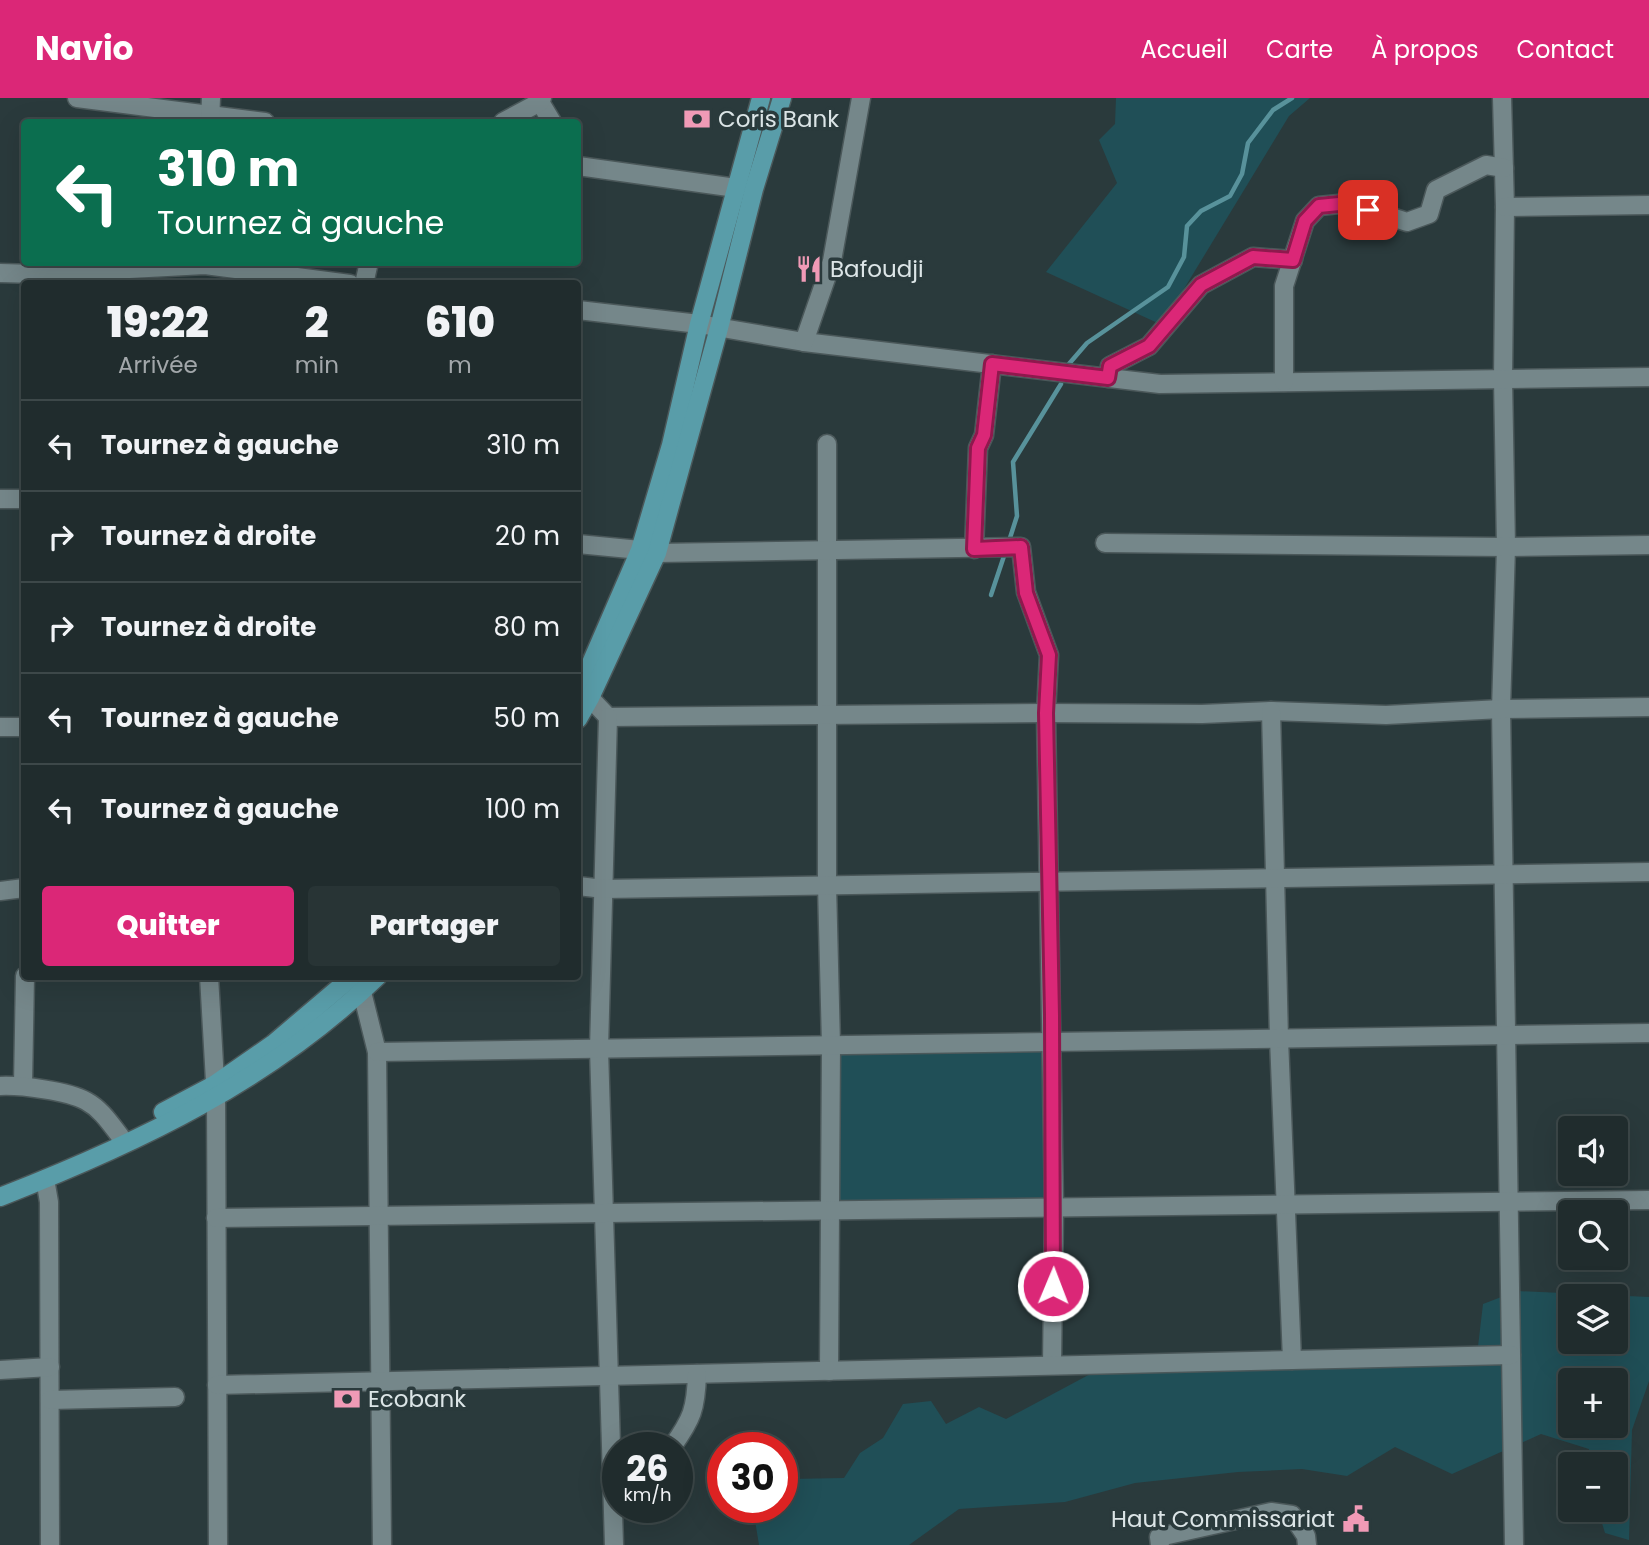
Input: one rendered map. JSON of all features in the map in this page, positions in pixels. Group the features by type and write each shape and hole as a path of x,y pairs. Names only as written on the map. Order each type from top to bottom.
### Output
{"main road":[{"path":"648,552 699,324 761,98"},
{"path":"584,696 648,552 719,328 754,189 782,98"},
{"path":"0,1197 126,1144 215,1092 273,1044 356,982"},
{"path":"0,1184 120,1136 215,1092"}],"street":[{"path":"77,98 210,112 248,119"},
{"path":"804,342 832,261 861,98"},
{"path":"1502,98 1506,547 1501,709 1514,1545"},
{"path":"508,119 541,100 550,119"},
{"path":"1284,382 1284,286 1305,221 1319,206 1349,203 1406,222 1429,214 1436,190 1486,165 1504,168"},
{"path":"581,166 736,188"},
{"path":"1505,207 1649,205"},
{"path":"1108,378 1110,366 1149,346 1201,285 1253,257 1293,260"},
{"path":"0,273 35,279 205,270 309,280"},
{"path":"581,310 699,324 804,342 1160,384 1649,377"},
{"path":"980,549 978,448 984,435 992,364"},
{"path":"827,444 827,885 831,1045 829,1371"},
{"path":"0,499 21,499"},
{"path":"1105,543 1506,547 1649,545"},
{"path":"581,544 648,552 1021,547 1026,593 1049,655 1046,713 1053,1042 1052,1365"},
{"path":"584,696 608,717 1202,714 1271,711 1386,715 1501,709 1649,707"},
{"path":"1271,711 1279,1039 1292,1360"},
{"path":"608,717 599,1049 602,1213 613,1432"},
{"path":"0,727 21,727"},
{"path":"581,886 604,889 1649,872"},
{"path":"0,891 21,888"},
{"path":"23,1085 25,980"},
{"path":"209,980 215,1092 218,1545"},
{"path":"356,982 377,1052 382,1545"},
{"path":"377,1052 1649,1033"},
{"path":"0,1086 23,1085 85,1100 104,1115 120,1136"},
{"path":"45,1180 50,1202 50,1545"},
{"path":"216,1217 1649,1200"},
{"path":"217,1385 1511,1355"},
{"path":"0,1370 50,1367"},
{"path":"683,1432 696,1404 697,1374"},
{"path":"50,1400 175,1397"},
{"path":"1160,1545 1158,1536 1271,1512 1292,1516 1306,1536 1307,1545"},
{"path":"614,1523 614,1545"}],"shaded area":[{"path":"1116,98 1310,98 1289,116 1162,325 1046,272 1117,183 1099,140 1115,124"},
{"path":"1053,1042 1054,1207 831,1210 831,1045"},
{"path":"1517,1291 1558,1293 1558,1354 1628,1354 1628,1296 1649,1297 1649,1381 1632,1430 1629,1540 1605,1533 1602,1522 1628,1522 1628,1452 1589,1452 1589,1449 1541,1434 1452,1474 1395,1447 1347,1476 1302,1469 1238,1472 1135,1483 1065,1502 959,1509 909,1545 759,1545 755,1523 798,1523 798,1479 844,1478 860,1453 883,1438 903,1404 931,1401 946,1424 979,1407 1006,1419 1109,1364 1477,1355 1483,1304"}],"waterway":[{"path":"1068,365 1087,343 1168,287 1184,257 1187,226 1201,211 1230,196 1242,174 1248,143 1273,110 1292,98"},
{"path":"1009,541 1017,516 1013,462 1061,384"},
{"path":"991,595 1005,553"}],"place":[{"name":"Coris Bank","path":"697,119"},
{"name":"Bafoudji","path":"809,269"},
{"name":"Ecobank","path":"347,1399"},
{"name":"Haut Commissariat","path":"1356,1519"}],"route":[{"path":"1053,1286 1052,1015 1046,713 1049,655 1026,593 1021,547 974,549 978,448 984,435 992,364 1108,378 1110,366 1149,346 1201,285 1253,257 1293,260 1305,221 1319,206 1349,203 1368,210"}]}
